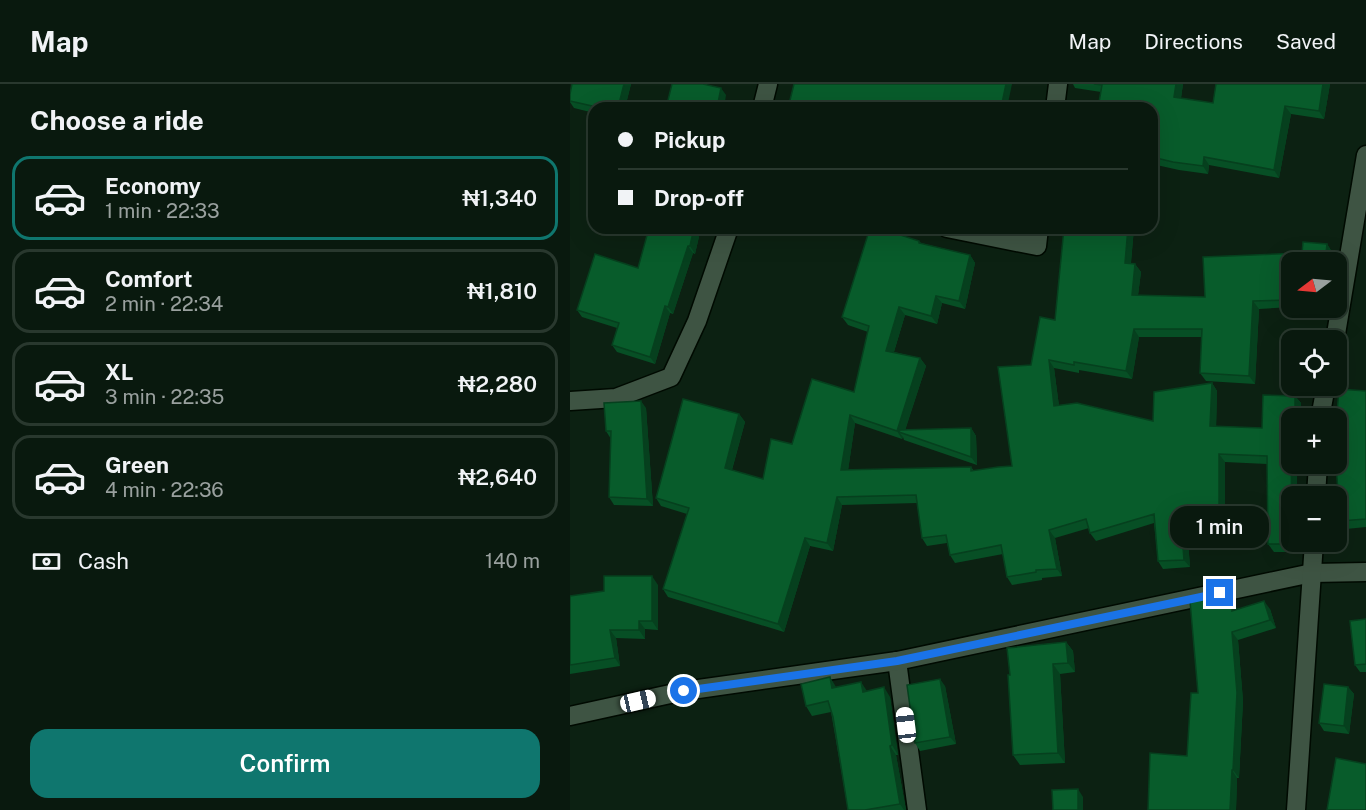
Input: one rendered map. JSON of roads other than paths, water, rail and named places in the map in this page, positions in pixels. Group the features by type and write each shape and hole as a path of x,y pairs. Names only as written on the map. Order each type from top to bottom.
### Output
{"street":[{"path":"764,102 768,84"},
{"path":"1056,102 1058,84"},
{"path":"1337,330 1366,155"},
{"path":"570,401 616,398 671,376 697,321 727,234"},
{"path":"977,234 1037,246 1038,234"},
{"path":"1296,810 1313,552"},
{"path":"570,717 684,691 897,661 1312,573 1366,572"},
{"path":"897,661 917,810"}]}
